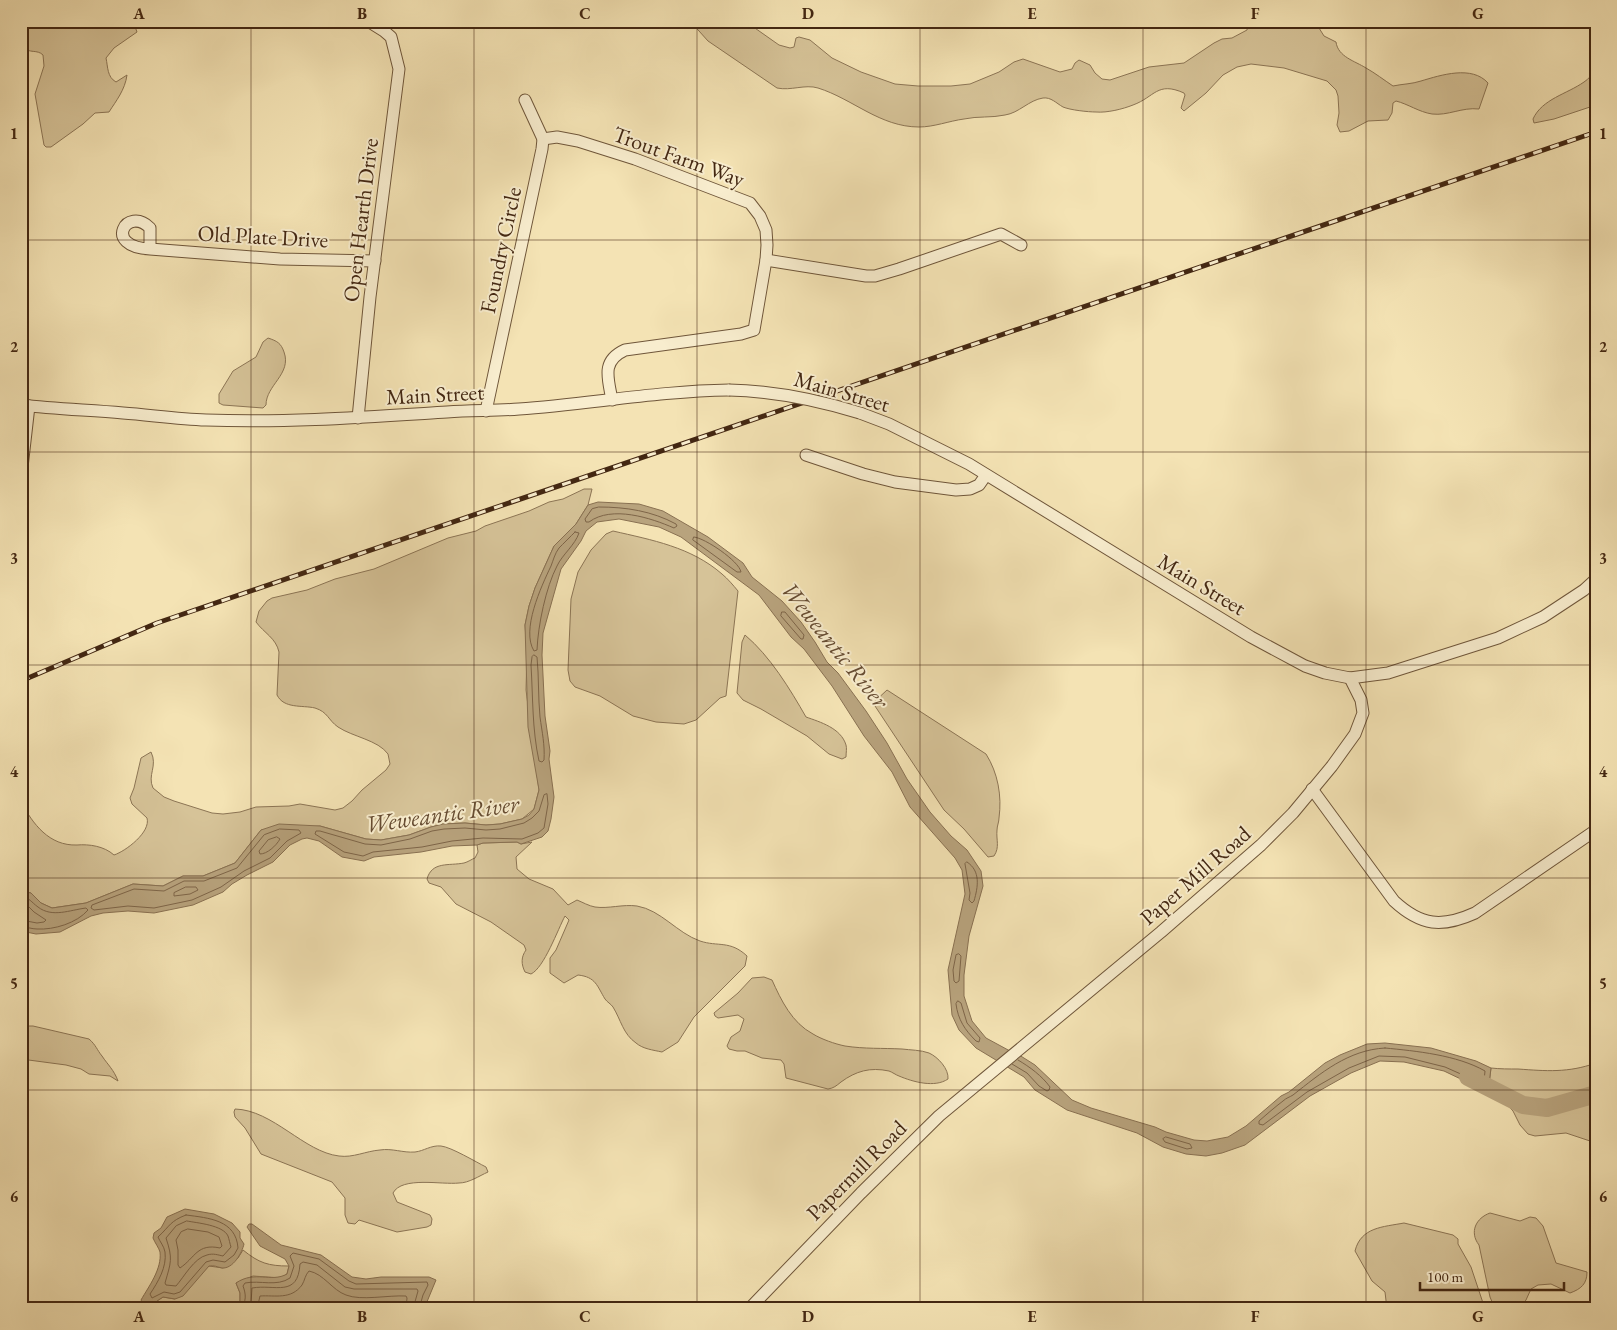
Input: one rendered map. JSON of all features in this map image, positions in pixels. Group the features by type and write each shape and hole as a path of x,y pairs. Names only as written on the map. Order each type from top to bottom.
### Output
{"street":[{"name":"Open Hearth Drive","path":"358,418 399,69 391,37 386,26 368,21"},
{"path":"525,100 543,139"},
{"name":"Trout Farm Way","path":"543,139 557,137 578,141 635,159 750,203 760,216 766,230 766,260 754,330 741,334 625,350 615,354 608,363 612,400"},
{"name":"Foundry Circle","path":"486,410 543,139"},
{"path":"766,260 875,276 1000,234 1021,245"},
{"name":"Old Plate Drive","path":"150,249 280,259 375,261"},
{"name":"Main Street","path":"25,406 204,420 274,420 358,418 559,406 667,392 729,390 781,395 836,406 889,424 969,464 1251,636 1305,666 1325,673 1350,678 1388,672 1498,638 1543,618 1584,590 1596,579"},
{"path":"21,476 25,406"},
{"path":"806,455 879,478 956,490 970,489 978,485 986,475"},
{"name":"Paper Mill Road","path":"999,1068 1261,845 1293,812 1332,766 1355,734 1363,713 1362,700 1350,678"},
{"path":"1312,789 1394,901 1405,911 1419,919 1432,922 1446,923 1457,921 1475,913 1596,830"},
{"name":"Papermill Road","path":"749,1309 856,1198 933,1122 999,1068"}],"shaded area":[{"path":"21,21 133,21 137,32 114,48 106,58 108,72 113,80 116,82 127,75 122,90 109,112 95,113 51,147 44,145 35,94 44,66 43,55 22,47"},
{"path":"690,21 725,21 734,25 752,26 779,45 790,48 794,47 796,38 810,40 832,58 861,72 895,84 951,86 970,84 999,72 1014,62 1023,59 1060,72 1072,69 1079,60 1090,65 1102,79 1110,80 1149,67 1184,63 1214,43 1222,39 1232,38 1247,30 1249,21 1310,21 1319,28 1324,36 1336,42 1343,55 1393,86 1456,73 1474,74 1488,83 1479,109 1432,114 1396,101 1393,103 1392,113 1388,120 1368,121 1349,131 1340,132 1337,125 1339,113 1338,96 1336,90 1327,81 1284,68 1251,64 1237,67 1223,75 1206,93 1184,111 1181,108 1184,93 1162,89 1133,105 1110,111 1079,111 1063,107 1051,99 1043,98 1033,101 1010,114 969,118 930,126 905,126 879,118 818,88 777,88 708,41"},
{"path":"1596,70 1596,105 1554,119 1534,123 1533,119 1542,106 1586,81"},
{"path":"268,338 280,344 286,360 282,373 270,391 266,405 263,408 223,405 219,403 219,394 233,371 256,357 263,342"},
{"path":"584,489 592,489 588,505 576,524 554,546 535,588 525,625 527,653 526,690 539,790 534,809 522,819 486,825 465,823 443,824 409,835 381,840 366,839 320,826 261,830 235,863 203,876 183,876 163,886 133,884 86,903 52,908 41,903 31,893 21,891 21,802 37,826 50,838 67,844 96,846 106,849 114,855 131,845 145,829 147,818 132,804 130,798 141,758 151,752 153,762 151,783 153,788 164,797 212,813 223,814 240,812 256,807 300,804 335,810 343,808 386,770 390,764 388,754 378,745 338,727 319,710 294,706 284,703 280,699 277,695 279,652 273,639 256,622 259,611 272,598 307,590 335,579 374,569 448,538 476,531 549,502 563,499"},
{"path":"613,531 671,546 697,557 722,574 738,591 726,696 720,698 696,720 684,724 656,722 633,716 600,696 575,687 570,681 568,670 571,599 578,572 591,550 606,534"},
{"path":"745,635 771,663 806,717 829,726 840,734 846,745 846,757 842,759 829,754 807,736 743,700 737,693 742,642"},
{"path":"887,690 986,754 994,769 999,793 1000,810 997,846 994,856 988,857 964,829 944,810 873,703"},
{"path":"517,842 521,844 532,842 516,857 517,869 529,879 553,889 568,905 577,900 595,907 637,906 646,908 684,933 700,941 729,946 741,951 747,956 745,966 694,1017 678,1042 662,1052 642,1047 628,1035 613,1007 592,980 578,975 564,983 550,973 550,958 556,950 569,920 565,916 546,956 531,974 525,972 523,966 522,958 526,950 524,945 491,922 456,904 441,887 429,883 427,879 429,873 437,867 464,863 475,858 478,852 477,845 483,843"},
{"path":"764,977 772,980 783,1003 799,1024 816,1036 845,1046 902,1049 929,1053 942,1064 947,1071 948,1079 943,1082 930,1084 898,1076 889,1071 869,1070 852,1075 835,1087 828,1089 786,1078 784,1064 781,1060 762,1058 745,1051 729,1049 727,1046 731,1037 740,1031 744,1019 738,1015 718,1018 714,1013 738,993 752,978"},
{"path":"21,1026 33,1026 89,1039 113,1071 118,1081 110,1076 89,1074 81,1069 66,1065 21,1059"},
{"path":"1596,1063 1596,1143 1566,1133 1535,1136 1528,1134 1520,1125 1513,1111 1503,1100 1488,1092 1491,1068 1557,1070"},
{"path":"235,1109 249,1111 262,1116 326,1153 344,1156 384,1150 415,1152 434,1146 441,1146 486,1167 488,1172 463,1183 423,1182 398,1188 393,1193 397,1202 430,1215 432,1219 431,1225 427,1227 397,1232 359,1220 355,1224 348,1223 345,1215 345,1198 332,1182 261,1154 245,1128 235,1117"},
{"path":"1490,1213 1520,1221 1530,1217 1536,1218 1543,1226 1556,1263 1587,1272 1583,1286 1570,1293 1551,1284 1538,1285 1531,1289 1519,1309 1495,1309 1490,1297 1474,1230 1481,1218"},
{"path":"1404,1223 1453,1235 1458,1239 1458,1244 1471,1267 1485,1309 1387,1309 1385,1292 1372,1281 1355,1251 1362,1237 1368,1233 1381,1227"},
{"path":"243,1250 264,1263 289,1266 287,1274 281,1278 253,1276 236,1283 240,1293 240,1302 233,1309 207,1309 207,1306 202,1304 197,1309 152,1309 157,1301 163,1297 175,1299 209,1266 223,1268 238,1258"}],"water":[{"path":"598,502 639,504 663,511 708,537 743,563 752,577 782,601 801,622 827,662 838,673 866,711 907,779 930,812 951,836 967,850 981,871 983,886 969,936 964,975 964,996 972,1021 986,1038 1035,1065 1072,1100 1166,1132 1194,1140 1207,1141 1228,1137 1246,1126 1281,1096 1289,1092 1325,1063 1367,1044 1385,1043 1431,1048 1476,1061 1491,1068 1488,1092 1444,1071 1404,1062 1380,1061 1351,1073 1310,1096 1245,1145 1206,1156 1186,1154 1163,1147 1137,1133 1067,1110 1035,1090 1024,1077 976,1048 959,1030 952,1015 948,970 965,894 962,870 955,858 910,807 892,772 864,736 832,686 759,595 681,537 659,527 619,519 597,522 586,531 561,569 543,633 542,655 545,716 554,797 548,831 542,837 521,844 517,842 452,846 421,852 374,857 364,861 342,857 319,841 307,838 290,845 273,862 232,884 223,892 193,905 154,913 128,911 103,913 91,916 60,932 36,934 21,931 21,891 31,893 41,903 52,908 86,903 133,884 163,886 183,876 203,876 235,863 261,830 279,824 320,826 366,839 381,840 409,835 443,824 500,824 522,819 529,815 534,809 539,790 528,727 525,625 529,606 554,546 576,524 588,505"},
{"path":"185,1209 214,1214 232,1223 240,1232 240,1238 244,1244 243,1248 230,1266 222,1268 209,1266 183,1296 175,1299 163,1297 157,1301 152,1309 146,1308 141,1300 154,1277 160,1258 160,1252 153,1238 154,1233 161,1228 167,1217"},
{"path":"249,1224 252,1224 281,1245 321,1255 352,1277 366,1279 381,1277 429,1277 436,1280 424,1309 233,1309 240,1302 240,1293 236,1283 250,1277 281,1276 287,1274 289,1266 285,1259 260,1246 247,1227"}],"waterway":[{"name":"Weweantic River","path":"1468,1077 1523,1105 1547,1108 1596,1094"}],"railway":[{"path":"21,681 157,623 1596,132"}]}
